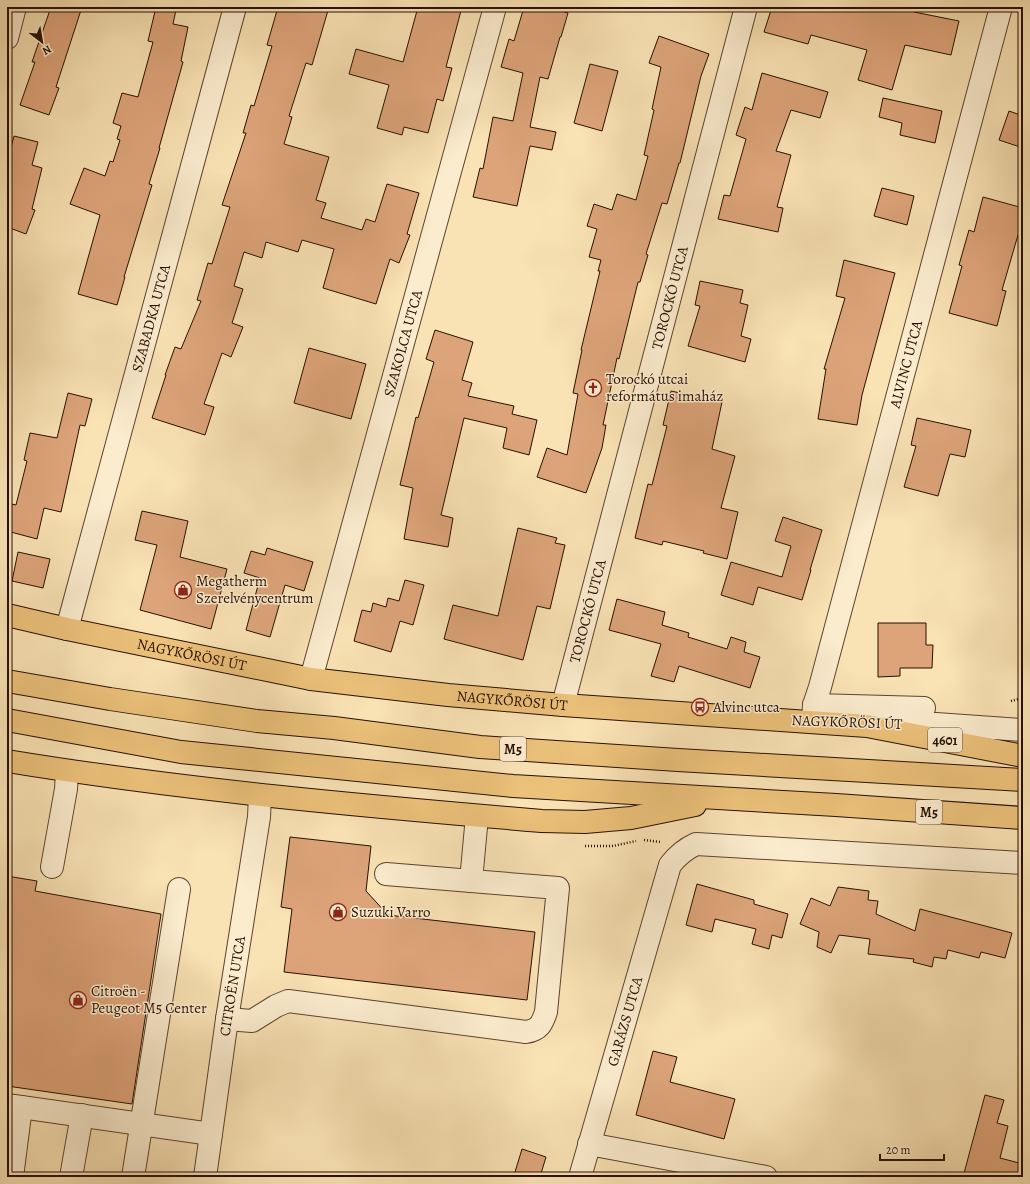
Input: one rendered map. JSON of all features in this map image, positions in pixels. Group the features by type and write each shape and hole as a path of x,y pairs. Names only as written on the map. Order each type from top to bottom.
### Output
{"main road":[{"name":"NAGYKŐRÖSI ÚT","path":"7,615 67,629 311,679 448,696 563,706 813,714 867,726"},
{"name":"M5","path":"7,681 110,699 258,721 334,728 480,747 1023,780"},
{"name":"M5","path":"7,720 181,752 513,786 725,798 1023,818"},
{"name":"4601","path":"867,726 1023,756"},
{"path":"7,761 67,771 260,795 542,821 585,822 631,818 725,798"}],"street":[{"path":"7,38 15,7"},
{"name":"SZABADKA UTCA","path":"67,629 235,7"},
{"name":"SZAKOLCA UTCA","path":"311,679 495,7"},
{"name":"TOROCKÓ UTCA","path":"563,706 746,7"},
{"name":"ALVINC UTCA","path":"813,714 1001,7"},
{"path":"813,714 924,708"},
{"name":"NAGYKŐRÖSI ÚT","path":"867,726 936,724 1023,730"},
{"path":"52,867 66,789 67,771"},
{"name":"CITROËN UTCA","path":"205,1177 227,1019 259,817 260,795"},
{"path":"471,881 477,816"},
{"name":"GARÁZS UTCA","path":"580,1177 675,859 696,844 1023,863"},
{"path":"227,1019 252,1021 276,1006 288,1001 526,1032 535,1030 542,1023 546,1012 558,888 386,874"},
{"path":"133,1177 179,889"},
{"path":"12,1177 14,1106 211,1134"},
{"path":"72,1177 82,1115"},
{"path":"589,1144 766,1177"}],"path":[{"path":"1011,701 1023,698"}],"building":[{"path":"51,7 82,7 56,87 59,88 49,115 20,105 35,62 32,62"},
{"path":"156,7 176,10 173,24 188,27 181,61 183,62 149,184 152,185 117,305 78,294 100,215 70,204 84,168 105,176 110,161 113,162 120,140 117,139 121,126 113,123 122,93 138,97 153,42 148,41"},
{"path":"278,7 329,7 312,65 306,63 289,116 292,117 284,144 329,157 316,200 326,203 321,218 362,230 366,219 375,222 387,184 419,193 407,234 410,235 399,263 390,259 376,304 323,288 334,249 302,240 298,252 266,242 262,258 244,252 234,286 243,289 232,323 243,327 231,357 222,353 204,404 214,407 205,435 152,418 175,347 181,349 201,301 197,300 208,263 212,264 230,207 222,205 246,133 243,133 251,105 254,106 272,46 267,45"},
{"path":"418,7 462,7 446,67 452,68 443,101 437,99 428,133 404,127 402,135 377,128 389,85 349,74 356,49 403,62"},
{"path":"524,7 548,7 568,13 548,79 540,77 530,127 556,132 552,150 530,146 517,206 473,197 480,168 483,169 493,117 513,121 523,73 501,67 509,39 514,41"},
{"path":"772,7 905,7 915,10 914,12 959,21 951,55 905,45 892,90 858,80 867,50 811,35 808,44 764,32"},
{"path":"659,36 709,54 701,76 680,163 667,204 662,203 646,254 648,255 640,282 638,282 619,359 617,358 603,425 606,425 602,448 586,493 537,477 547,448 567,455 578,394 573,393 581,350 600,271 598,271 601,260 589,257 597,229 587,226 594,204 612,210 617,194 636,200 648,156 644,155 654,110 652,109 661,67 649,63"},
{"path":"590,64 618,71 602,131 574,123"},
{"path":"762,73 828,92 820,118 791,110 776,151 791,155 777,207 783,208 778,232 718,219 724,195 730,196 746,139 736,135 745,107 752,110"},
{"path":"883,98 942,111 935,143 900,135 902,123 879,117"},
{"path":"1009,111 1023,116 1023,148 999,140"},
{"path":"14,136 38,142 32,165 42,168 32,209 35,210 26,234 7,227 7,163"},
{"path":"882,188 914,196 907,225 874,216"},
{"path":"983,197 1023,208 1023,237 1018,235 1002,290 1006,291 997,326 949,313 962,266 959,265 969,230 974,232"},
{"path":"844,260 895,273 862,395 857,425 818,419 826,369 824,369 845,298 836,296"},
{"path":"700,281 743,290 740,303 748,305 741,336 751,339 745,362 688,346 700,306 695,305"},
{"path":"435,330 473,342 462,380 472,383 468,396 514,406 512,414 537,420 529,455 503,448 507,428 464,418 441,515 453,518 448,547 404,539 413,488 400,485 416,417 418,418 434,362 426,359"},
{"path":"309,348 366,364 351,419 294,403"},
{"path":"671,391 722,402 712,449 735,456 721,508 738,512 727,559 703,553 704,551 663,541 662,545 635,538 648,484 652,485 667,426 663,425"},
{"path":"68,393 92,399 85,426 80,425 61,512 44,508 37,539 7,531 7,503 16,505 27,461 24,460 30,433 57,438"},
{"path":"917,418 971,430 965,457 950,454 938,496 904,487 916,446 911,445"},
{"name":"Megatherm Szerelvénycentrum","path":"142,511 188,521 180,557 227,569 211,629 140,610 157,545 135,540"},
{"path":"783,517 822,530 802,600 758,587 753,605 721,595 731,562 782,577 791,546 775,541"},
{"path":"518,528 557,538 555,543 565,545 550,609 537,606 523,660 444,639 453,605 498,616"},
{"path":"267,548 313,562 304,591 285,585 270,637 246,630 260,578 244,573 251,551 265,555"},
{"path":"18,552 50,559 43,588 12,581"},
{"path":"405,580 424,585 413,625 400,621 391,652 354,641 362,610 371,612 373,603 386,607 388,598 399,601"},
{"path":"617,599 665,612 662,625 689,633 688,637 727,649 731,637 746,642 744,652 760,657 750,688 679,666 674,682 651,676 661,644 609,630"},
{"path":"878,623 926,623 926,645 933,645 932,668 900,668 900,676 878,677"},
{"path":"290,837 371,846 366,891 388,915 535,932 527,1000 284,972 292,909 281,907"},
{"name":"Citroën - Peugeot M5 Center","path":"7,876 37,881 35,891 161,914 132,1104 7,1086"},
{"path":"697,884 754,900 754,904 788,914 782,938 772,935 769,949 752,944 756,929 715,919 712,932 686,925"},
{"path":"838,887 869,891 868,900 878,901 876,914 915,931 920,909 1012,933 1005,958 981,952 979,958 948,950 946,959 934,957 932,967 913,962 914,959 868,954 870,939 839,935 831,953 817,947 819,932 800,924 811,898 830,906"},
{"path":"653,1051 677,1057 670,1082 735,1099 724,1139 636,1115"},
{"path":"985,1095 1004,1100 997,1123 1008,1126 1000,1158 1023,1164 1023,1177 963,1177"},
{"path":"522,1149 546,1157 540,1177 530,1177 515,1172"}],"place":[{"name":"Torockó utcai református imaház","path":"593,388"},
{"name":"Megatherm Szerelvénycentrum","path":"183,590"},
{"name":"Alvinc utca","path":"700,707"},
{"name":"Suzuki Varro","path":"338,912"},
{"name":"Citroën - Peugeot M5 Center","path":"78,1000"}]}
